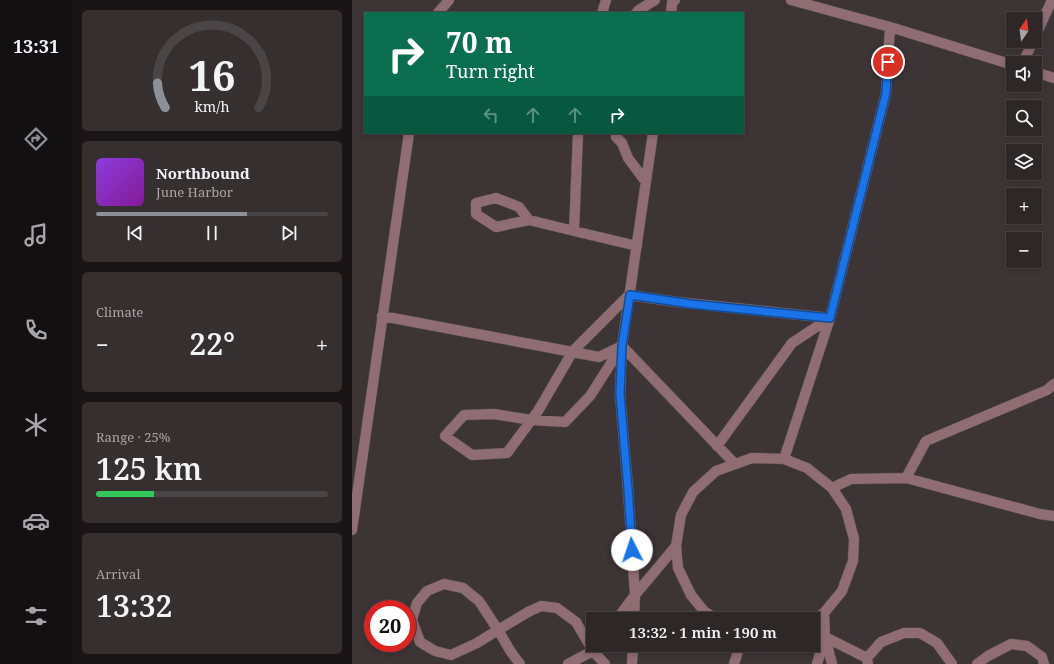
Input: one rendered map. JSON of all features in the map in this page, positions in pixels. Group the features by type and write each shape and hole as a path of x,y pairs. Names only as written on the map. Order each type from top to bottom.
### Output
{"lane":[{"path":"439,12 449,0"},
{"path":"602,12 606,0"},
{"path":"637,12 655,0"},
{"path":"671,12 672,3 675,0"},
{"path":"791,0 890,27 1006,63"},
{"path":"1042,22 1052,0"},
{"path":"784,459 830,318 886,93 890,27"},
{"path":"1042,74 1054,78"},
{"path":"352,530 409,134"},
{"path":"574,231 578,134"},
{"path":"616,134 616,137 622,143 628,158 646,182"},
{"path":"634,612 635,595 620,394 622,346 653,134"},
{"path":"529,220 519,207 496,198 476,203 476,214 496,227 529,220 637,246"},
{"path":"630,295 684,303 830,318"},
{"path":"622,346 590,396 564,422 531,420 494,414 464,415 444,436 472,455 507,453 531,420 538,411 573,351 630,295"},
{"path":"382,316 599,356 622,346"},
{"path":"717,446 792,343 830,318"},
{"path":"622,346 735,464"},
{"path":"906,478 926,441 1047,390 1054,384"},
{"path":"706,612 690,595 678,568 676,546 681,516 693,492 716,471 752,458 784,459 807,468 832,488 846,509 854,539 852,561 842,590 824,613 820,616"},
{"path":"832,488 851,479 906,478 1040,514 1054,516"},
{"path":"622,612 676,546"},
{"path":"520,664 511,652 498,630 479,601 463,588 444,584 427,591 417,603 412,620 420,642 435,651 451,655 477,643 498,630 528,612 541,606 557,608 576,622 586,635"},
{"path":"824,613 825,637 832,664"},
{"path":"825,637 867,661 881,642 904,633 920,632 937,643 952,664"},
{"path":"818,664 825,637"},
{"path":"977,664 988,656 1012,644 1027,646 1042,657 1044,664"},
{"path":"568,664 589,652"},
{"path":"582,664 592,652"},
{"path":"598,652 605,664"},
{"path":"632,664 633,652"},
{"path":"734,664 738,652"}],"route":[{"path":"632,550 620,394 622,346 630,295 691,304 830,318 886,93 888,62"}]}
